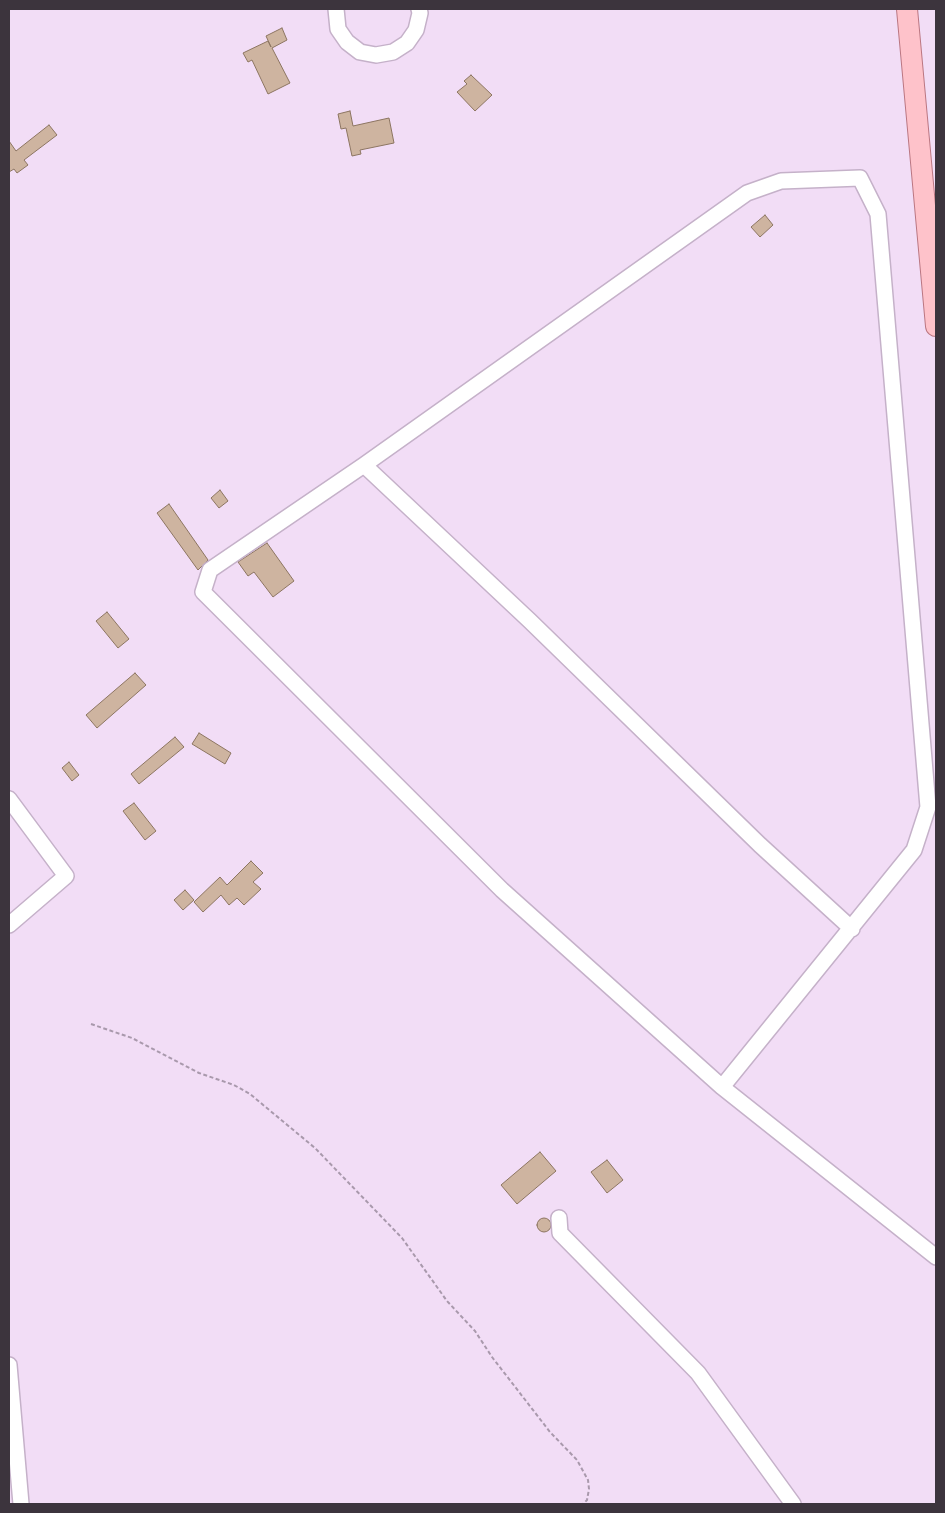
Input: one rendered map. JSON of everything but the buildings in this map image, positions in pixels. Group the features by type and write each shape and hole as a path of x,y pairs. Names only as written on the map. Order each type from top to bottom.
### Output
{"main road":[{"path":"908,9 936,326"}],"street":[{"path":"336,9 338,28 347,42 360,52 376,55 393,52 407,43 416,30 420,14 419,9"},
{"path":"722,1087 852,929 914,850 928,807 878,214 860,178 781,181 747,192 364,465 210,570 203,592 502,890 722,1087 936,1257"},
{"path":"364,465 530,621 760,845 852,929"},
{"path":"9,799 66,876 9,925"},
{"path":"559,1218 560,1233 698,1373 793,1504"},
{"path":"9,1365 11,1406 21,1504"}],"path":[{"path":"91,1024 132,1038 199,1073 234,1085 250,1094 316,1148 402,1238 447,1301 475,1330 492,1357 550,1432 577,1460 588,1480 590,1489 587,1500 583,1504"}]}
